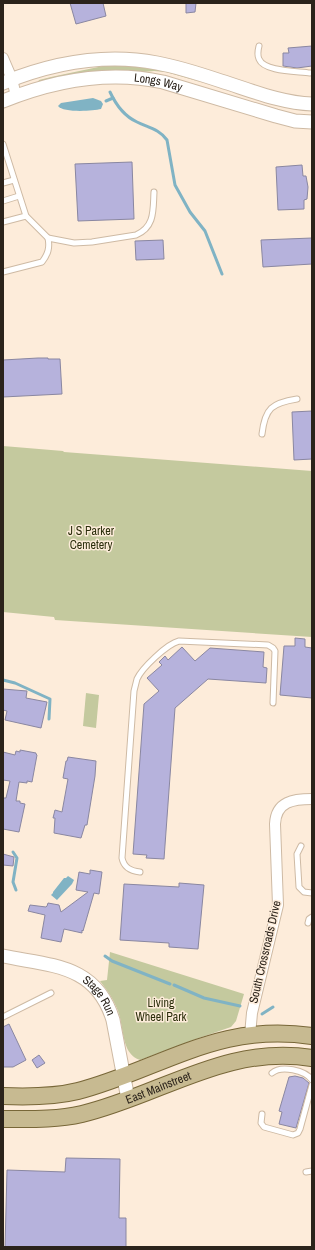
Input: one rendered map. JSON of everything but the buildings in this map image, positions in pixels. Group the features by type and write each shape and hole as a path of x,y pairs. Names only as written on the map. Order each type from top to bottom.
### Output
{"main road":[{"name":"East Mainstreet","path":"3,1096 42,1096 68,1093 94,1086 207,1045 228,1039 250,1035 286,1034 312,1036"},
{"path":"175,1081 186,1069 242,1048 247,1043 250,1035"},
{"name":"East Mainstreet","path":"4,1119 40,1119 63,1117 88,1112 241,1059 278,1055 312,1058"},
{"path":"4,1119 6,1112 12,1108 27,1105 58,1103 63,1100 68,1093"}],"street":[{"path":"3,58 7,81 16,96"},
{"name":"Longs Way","path":"7,81 39,70 67,63 100,59 138,60 170,66 289,101 312,104"},
{"name":"Longs Way","path":"3,101 54,84 79,79 113,76 138,78 167,83 285,118 312,122"},
{"name":"South Crossroads Drive","path":"250,1035 252,1013 278,905 276,815 286,803 296,800 312,799"},
{"name":"Stage Run","path":"3,956 64,968 79,974 88,980 103,998 111,1014 128,1099"}],"lane":[{"path":"259,46 258,58 259,61 265,65 284,71 301,71 310,73"},
{"path":"3,144 26,216 48,238 74,242 92,242 141,233 146,230 152,218 154,192"},
{"path":"3,168 10,166"},
{"path":"3,183 14,180"},
{"path":"3,202 19,196"},
{"path":"3,222 26,216"},
{"path":"3,272 42,262 48,251 48,238"},
{"path":"262,434 263,422 268,412 275,404 297,399"},
{"path":"140,872 133,872 128,869 123,863 122,858 134,691 137,680 142,671 170,644 179,641 268,645 275,651 272,703"},
{"path":"301,846 297,854 299,887 304,892 312,893"},
{"path":"309,924 310,918 312,917"},
{"path":"3,1017 51,993"},
{"path":"272,1073 278,1070 289,1070 306,1074 312,1080"},
{"path":"262,1114 261,1123 264,1127 293,1134 298,1133 312,1085"},
{"path":"306,1172 312,1171"}],"green space":[{"path":"123,65 167,71 204,83 166,72 154,71 38,82 39,80 51,77 103,66"},
{"name":"J S Parker Cemetery","path":"3,446 312,471 312,637 55,620 54,617 3,612"},
{"path":"86,693 99,695 96,728 83,726"},
{"name":"Living Wheel Park","path":"110,952 244,994 236,1021 231,1027 140,1060 134,1057 126,1046 120,1017 116,1007 100,981 107,980"}],"water":[{"path":"93,98 101,101 103,104 101,109 72,111 58,106 61,103"},
{"path":"68,876 74,880 57,900 51,895 64,878"}],"waterway":[{"path":"110,92 118,106 128,117 157,131 167,140 175,185 190,212 205,231 222,274"},
{"path":"106,101 113,98"},
{"path":"3,680 15,683 50,699 49,719"},
{"path":"13,852 17,858 13,882 16,890"},
{"path":"105,956 112,961 170,984"},
{"path":"174,985 204,998 240,1006"},
{"path":"262,1014 273,1007"}]}
